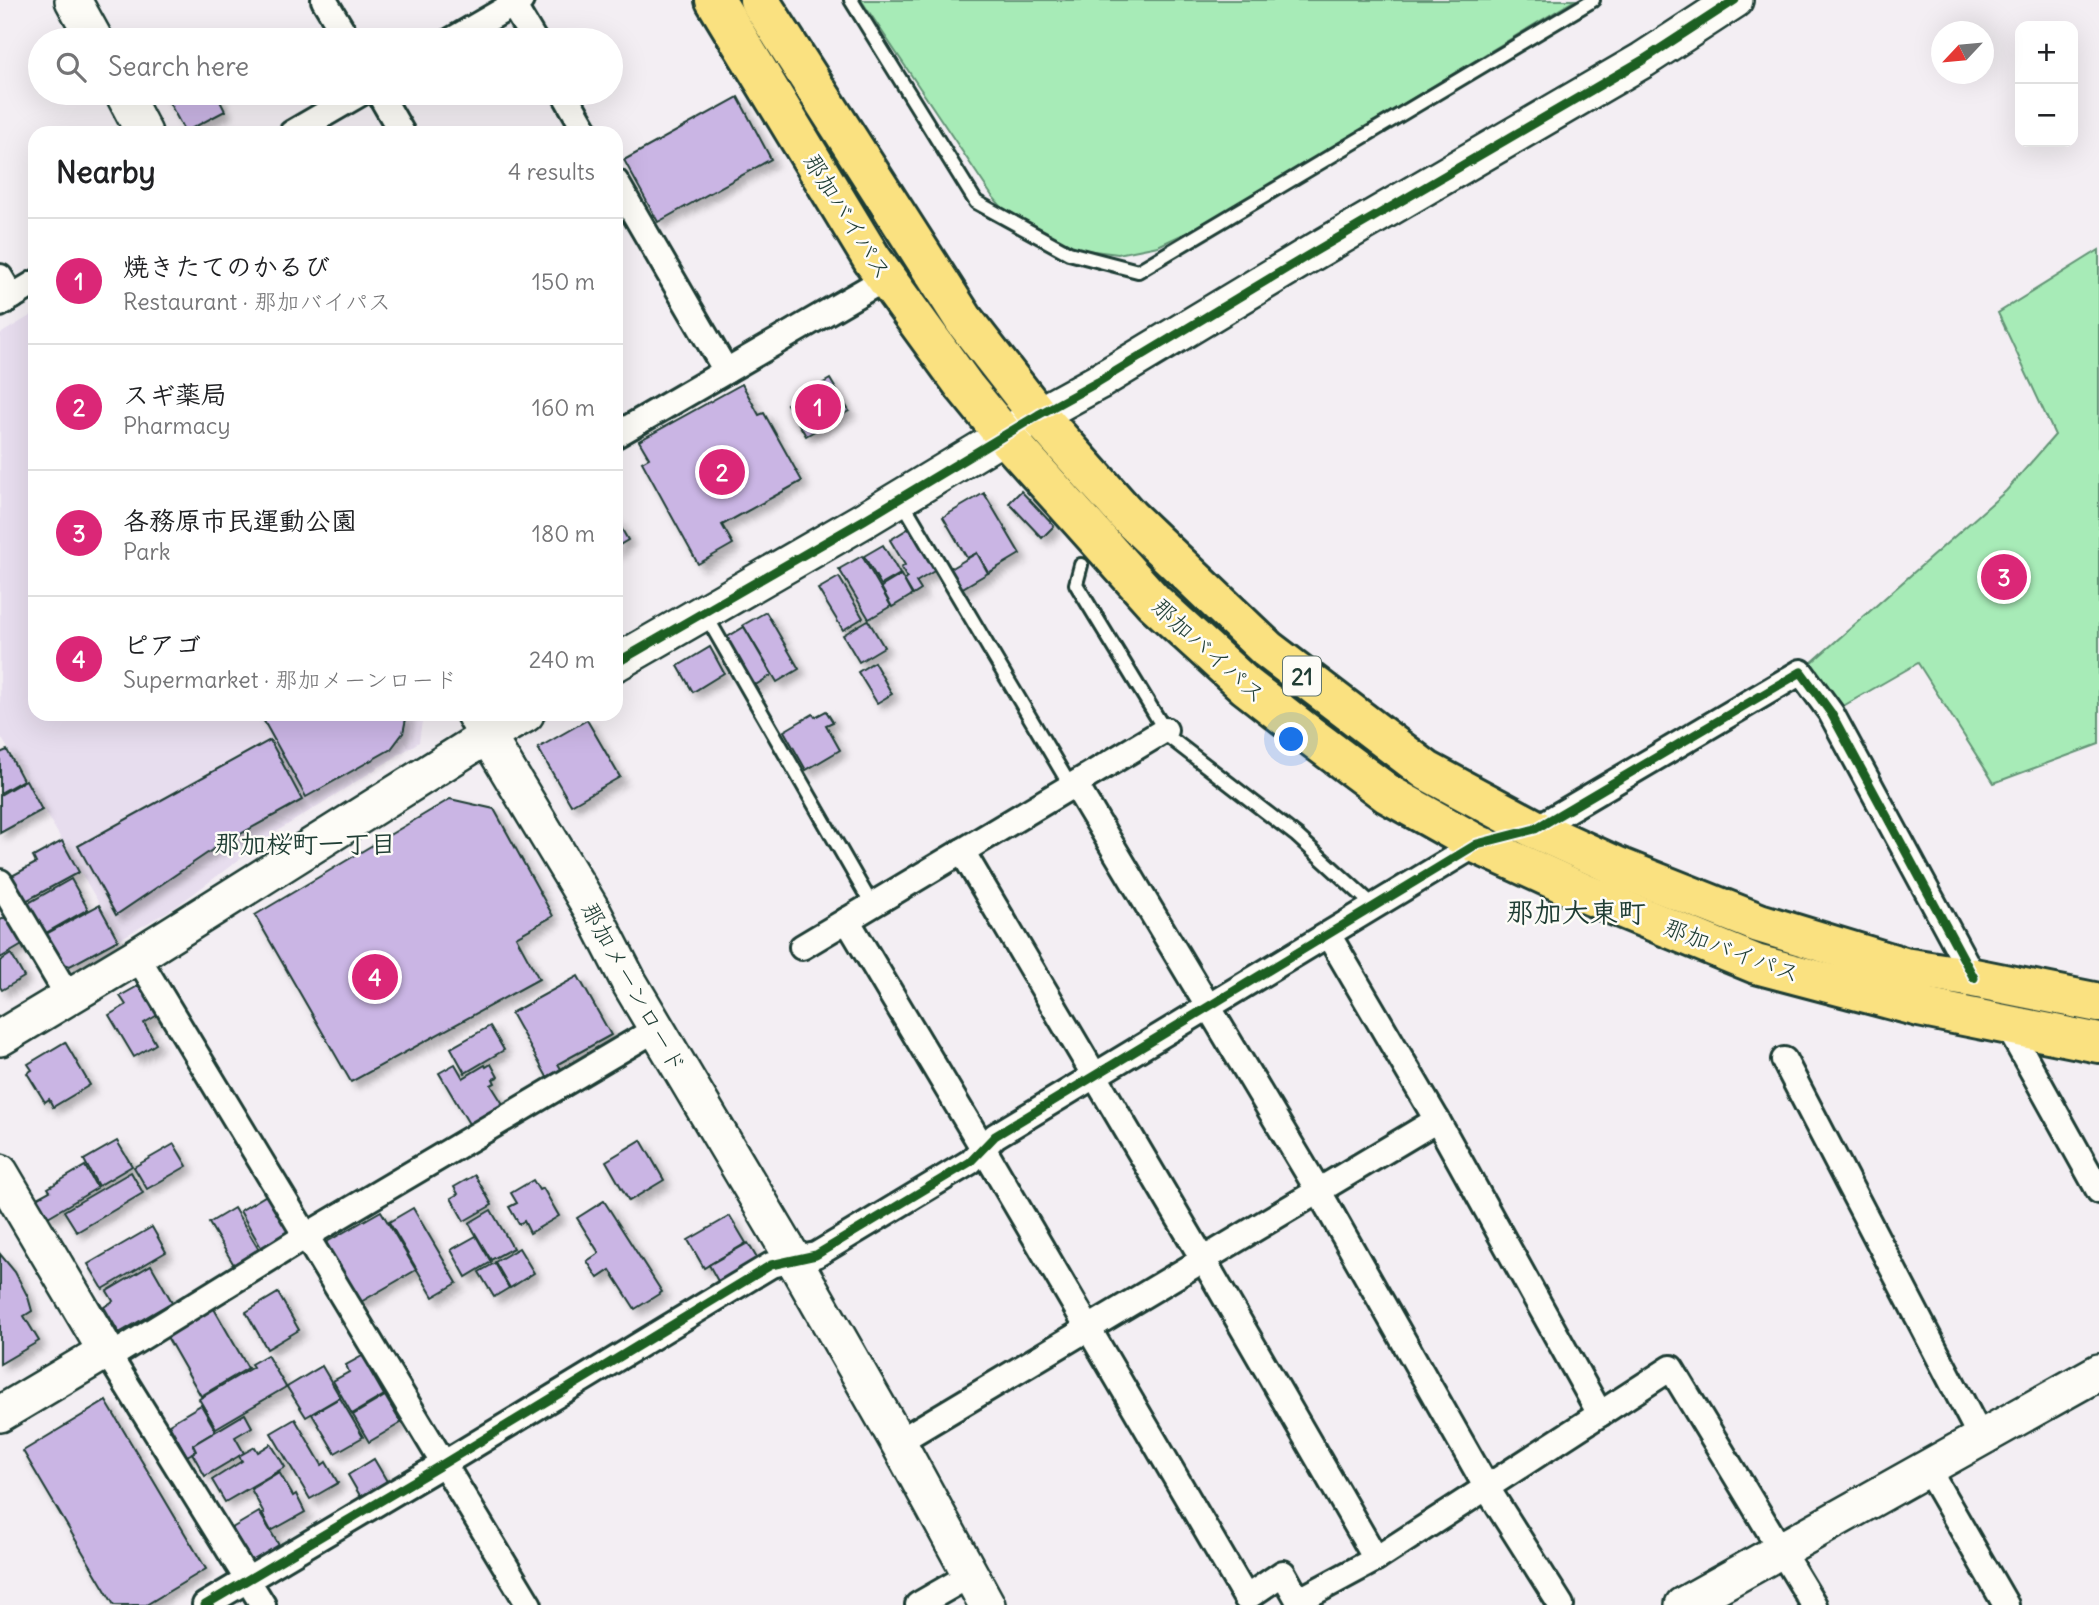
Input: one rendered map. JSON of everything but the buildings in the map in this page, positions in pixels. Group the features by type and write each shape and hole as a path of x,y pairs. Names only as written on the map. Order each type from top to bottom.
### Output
{"highway":[{"name":"那加バイパス","path":"715,0 872,259 1004,436 1154,602 1246,686 1388,794 1477,844 1584,893 1756,964 1919,1007 2099,1043"},
{"name":"那加バイパス","path":"759,0 964,320 1038,415 1129,517 1267,649 1427,771 1535,829 1618,867 1759,923 1904,967 2099,1003"}],"street":[{"path":"73,0 88,28"},
{"path":"324,0 341,28"},
{"path":"623,659 1643,60 1735,0"},
{"path":"472,28 515,2 528,28"},
{"path":"129,105 140,126"},
{"path":"304,126 340,105"},
{"path":"386,105 398,126"},
{"path":"571,105 583,126"},
{"path":"623,194 726,371"},
{"path":"623,431 886,278"},
{"path":"4,293 28,286"},
{"path":"205,1605 771,1265 816,1255 970,1162 995,1136 1477,844 1535,829 1801,672 1831,713 1974,978"},
{"path":"0,1038 137,956 480,725"},
{"name":"那加メーンロード","path":"480,725 592,910 656,1029 794,1260 970,1575"},
{"path":"802,947 1165,730"},
{"path":"1073,785 1318,1190 1487,1488 1561,1605"},
{"path":"962,851 1376,1559"},
{"path":"0,882 68,996"},
{"path":"847,920 1246,1598 1283,1573 1299,1603 1376,1559 1671,1368 1814,1605"},
{"path":"1329,936 1437,1120 1600,1414"},
{"path":"137,956 529,1605"},
{"path":"2007,1025 2099,1191"},
{"path":"0,1414 108,1354 656,1029"},
{"path":"1784,1060 1981,1438"},
{"path":"898,1442 1437,1120"},
{"path":"0,1172 108,1354 263,1605"},
{"path":"1683,1605 2099,1372"},
{"path":"1927,1468 2006,1605"},
{"path":"918,1605 970,1575 987,1605"}],"lane":[{"path":"851,0 976,202 1069,253 1138,271 1593,0"},
{"path":"900,498 1073,785"},
{"path":"1081,565 1076,584 1169,737 1297,836 1376,907"},
{"path":"704,612 872,905"}],"shaded area":[{"path":"28,317 28,721 422,721 419,742 276,832 177,906 120,939 0,735 0,334"}],"green space":[{"path":"861,0 1575,0 1205,224 1158,246 1118,254 1045,245 1029,238 992,196"},
{"path":"2099,250 2099,744 1994,783 1918,663 1831,713 1801,672 2006,491 2055,435 1998,313"}],"cycle path":[{"path":"623,659 864,520 1643,60 1735,0"},
{"path":"205,1605 771,1265 816,1255 970,1162 995,1136 1477,844 1535,829 1801,672 1831,713 1974,978"}],"place":[{"name":"焼きたてのかるび","path":"818,407"},
{"name":"スギ薬局","path":"722,472"},
{"name":"各務原市民運動公園","path":"2004,577"},
{"name":"ピアゴ","path":"375,977"}],"district":[{"name":"那加桜町一丁目","path":"305,843"},
{"name":"那加大東町","path":"1576,912"}]}
